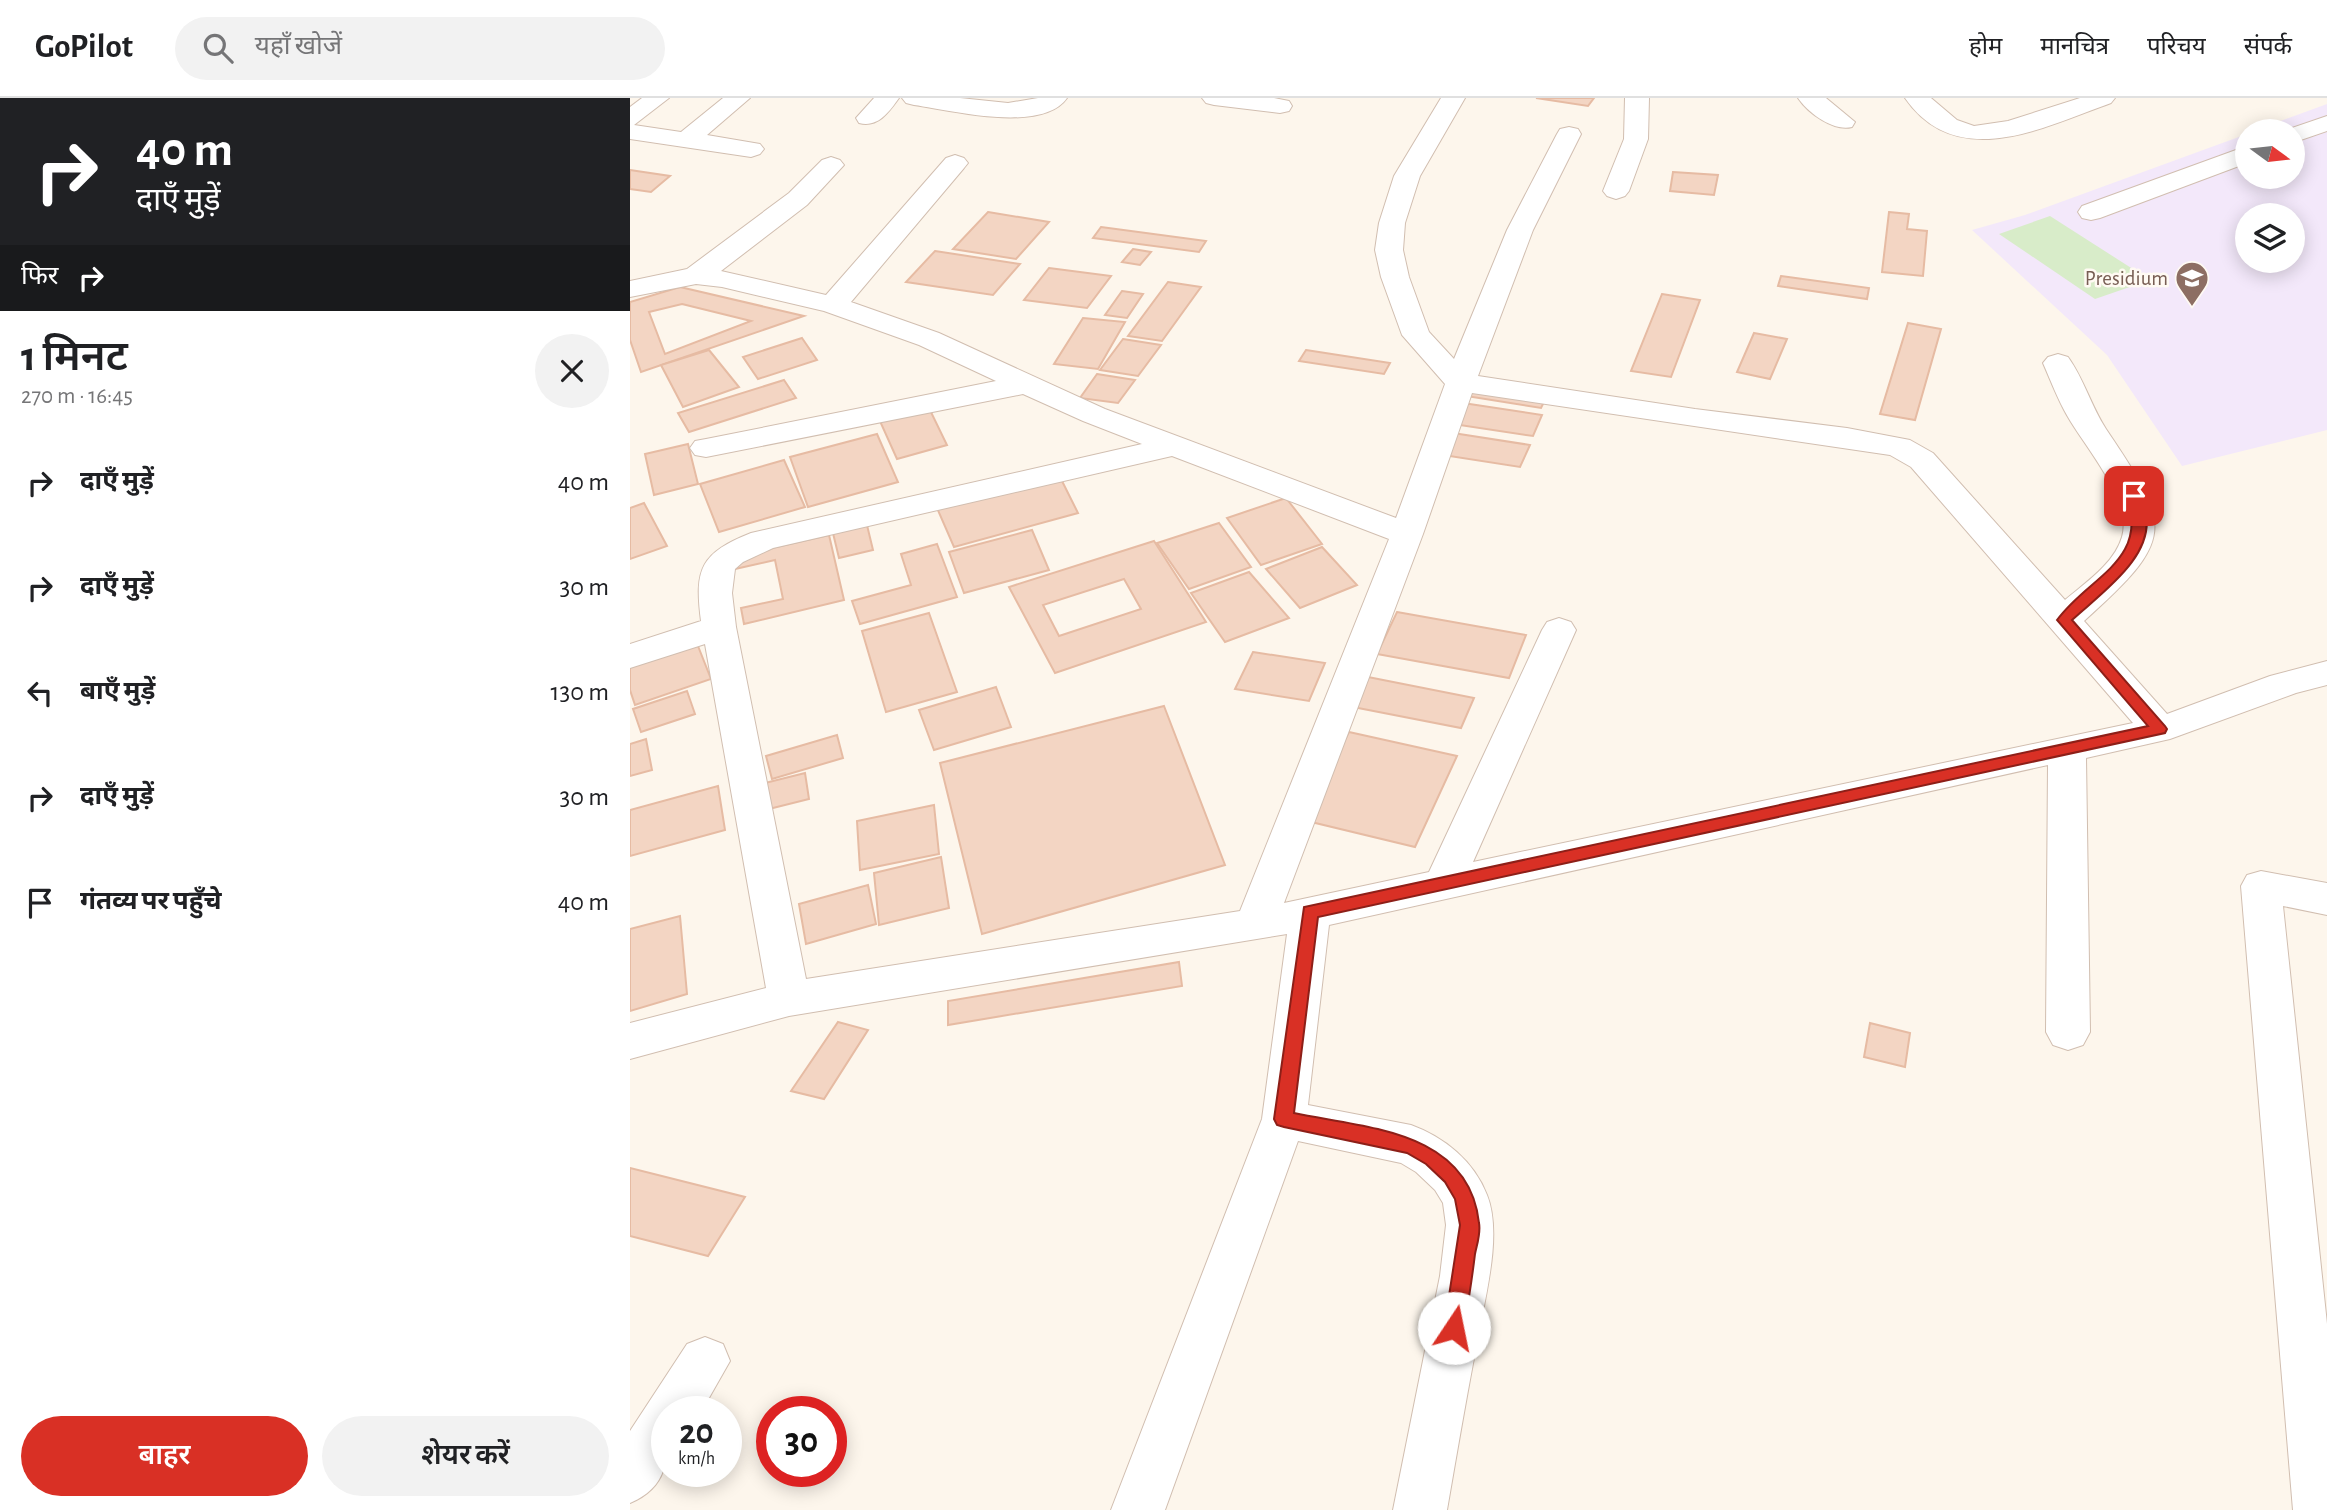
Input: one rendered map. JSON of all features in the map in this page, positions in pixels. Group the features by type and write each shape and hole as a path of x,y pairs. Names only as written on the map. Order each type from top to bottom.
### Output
{"street":[{"path":"630,119 657,98"},
{"path":"686,140 738,98"},
{"path":"867,118 887,98"},
{"path":"914,98 1020,111 1041,106 1055,98"},
{"path":"1214,98 1280,106"},
{"path":"1453,98 1407,176 1392,223 1389,250 1395,277 1416,335 1460,382 1695,418 1847,437 1899,447 1922,460 2159,729"},
{"path":"1616,191 1636,139 1637,98"},
{"path":"1810,98 1843,122"},
{"path":"1917,98 1958,131 1975,135 1997,132 2103,98"},
{"path":"2305,131 2327,122"},
{"path":"630,132 751,149"},
{"path":"1255,925 1407,534 1460,382 1520,230 1569,134"},
{"path":"2091,212 2235,158"},
{"path":"833,305 955,163"},
{"path":"696,276 797,199 831,164"},
{"path":"630,289 696,276 722,279 833,305 929,340 1094,415 1407,534"},
{"path":"2058,363 2081,414 2134,496 2139,513 2140,534 2124,562 2064,620"},
{"path":"706,448 1027,384"},
{"path":"789,999 719,627 713,579 720,563 735,551 764,540 1174,446"},
{"path":"630,656 719,627"},
{"path":"1443,884 1559,630"},
{"path":"630,1041 789,999 1255,925 2159,729 2287,681 2327,673"},
{"path":"2067,748 2068,1032"},
{"path":"2320,1510 2261,886 2327,899"},
{"path":"1138,1510 1284,1119 1310,912"},
{"path":"1284,1119 1411,1145 1432,1158 1451,1177 1465,1197 1470,1225 1464,1276 1420,1510"},
{"path":"683,1396 705,1362"},
{"path":"630,1477 651,1445"}],"shaded area":[{"name":"Presidium","path":"2327,104 2327,430 2182,466 2107,355 1972,230 2025,215 2235,138 2235,189 2305,189 2305,119 2286,119"}],"green space":[{"path":"2050,216 2150,280 2095,299 1999,234"}],"building":[{"path":"1536,98 1594,98 1588,106"},
{"path":"630,170 670,176 651,192 630,189"},
{"path":"1673,172 1718,175 1714,195 1670,191"},
{"path":"988,212 1049,222 1016,259 953,249"},
{"path":"1889,212 1909,214 1907,229 1927,231 1923,276 1882,272"},
{"path":"1101,227 1206,241 1199,252 1093,238"},
{"path":"1133,249 1151,252 1140,265 1122,262"},
{"path":"935,251 1020,264 993,295 906,282"},
{"path":"1049,268 1111,276 1087,308 1024,300"},
{"path":"1781,276 1869,288 1867,299 1778,286"},
{"path":"1168,282 1201,287 1162,341 1128,336"},
{"path":"680,287 804,316 641,372 630,340 630,302","holes":["682,304 751,321 665,354 649,312"]},
{"path":"1122,291 1143,294 1127,318 1105,315"},
{"path":"1662,294 1700,300 1671,377 1631,371"},
{"path":"1083,318 1125,322 1098,369 1054,364"},
{"path":"1908,323 1941,329 1915,420 1880,414"},
{"path":"1754,333 1787,339 1770,379 1737,372"},
{"path":"802,338 817,360 758,379 743,357"},
{"path":"1123,339 1161,345 1138,376 1100,370"},
{"path":"709,350 739,387 683,407 661,365"},
{"path":"1306,350 1390,363 1384,374 1299,361"},
{"path":"1097,374 1135,380 1118,403 1080,398"},
{"path":"784,380 796,398 689,432 678,413"},
{"path":"1465,385 1546,398 1541,408 1460,395"},
{"path":"1463,403 1542,415 1533,436 1453,424"},
{"path":"928,406 947,445 897,459 879,419"},
{"path":"1453,433 1530,445 1520,467 1443,455"},
{"path":"877,434 898,482 808,507 790,457"},
{"path":"688,444 698,484 654,495 645,454"},
{"path":"784,460 805,507 719,532 700,484"},
{"path":"1059,475 1078,513 954,547 937,508"},
{"path":"1286,498 1322,544 1261,565 1227,518"},
{"path":"644,503 667,546 630,559 630,508"},
{"path":"866,521 873,550 839,558 832,529"},
{"path":"1219,523 1251,567 1189,589 1157,543"},
{"path":"1032,530 1049,570 964,593 949,552"},
{"path":"829,535 844,600 744,624 741,608 783,599 775,560 735,569 732,557"},
{"path":"1154,541 1206,622 1055,673 1009,587","holes":["1124,579 1141,609 1059,636 1043,605"]},
{"path":"937,544 957,597 860,624 852,601 911,585 901,554"},
{"path":"1322,547 1357,585 1300,608 1266,569"},
{"path":"1249,572 1289,618 1225,642 1191,593"},
{"path":"1397,612 1526,635 1509,678 1377,654"},
{"path":"929,613 957,692 886,712 862,631"},
{"path":"696,641 711,679 635,705 630,690 630,663"},
{"path":"1253,652 1325,663 1309,701 1235,689"},
{"path":"1368,677 1474,698 1461,728 1353,707"},
{"path":"996,687 1011,727 934,750 919,710"},
{"path":"687,691 695,714 641,732 633,709"},
{"path":"1164,706 1225,865 982,934 940,763"},
{"path":"1349,732 1457,756 1415,847 1303,820"},
{"path":"837,735 843,758 772,779 766,756"},
{"path":"646,739 652,770 630,776 630,744"},
{"path":"805,773 809,799 769,809 765,783"},
{"path":"718,786 725,830 630,856 630,810"},
{"path":"934,805 939,854 860,870 857,821"},
{"path":"941,857 949,908 879,925 874,873"},
{"path":"868,885 876,924 806,944 799,904"},
{"path":"680,916 687,994 630,1011 630,929"},
{"path":"1179,962 1182,986 948,1025 948,1001"},
{"path":"838,1022 868,1030 824,1099 791,1091"},
{"path":"1870,1023 1910,1033 1905,1067 1864,1057"},
{"path":"630,1168 745,1197 708,1256 630,1236"}],"place":[{"name":"Presidium","path":"2192,308"}],"route":[{"path":"1454,1328 1470,1225 1465,1197 1451,1177 1432,1158 1411,1145 1284,1119 1310,912 2159,729 2064,620 2124,562 2140,534 2139,513 2134,496"}]}
